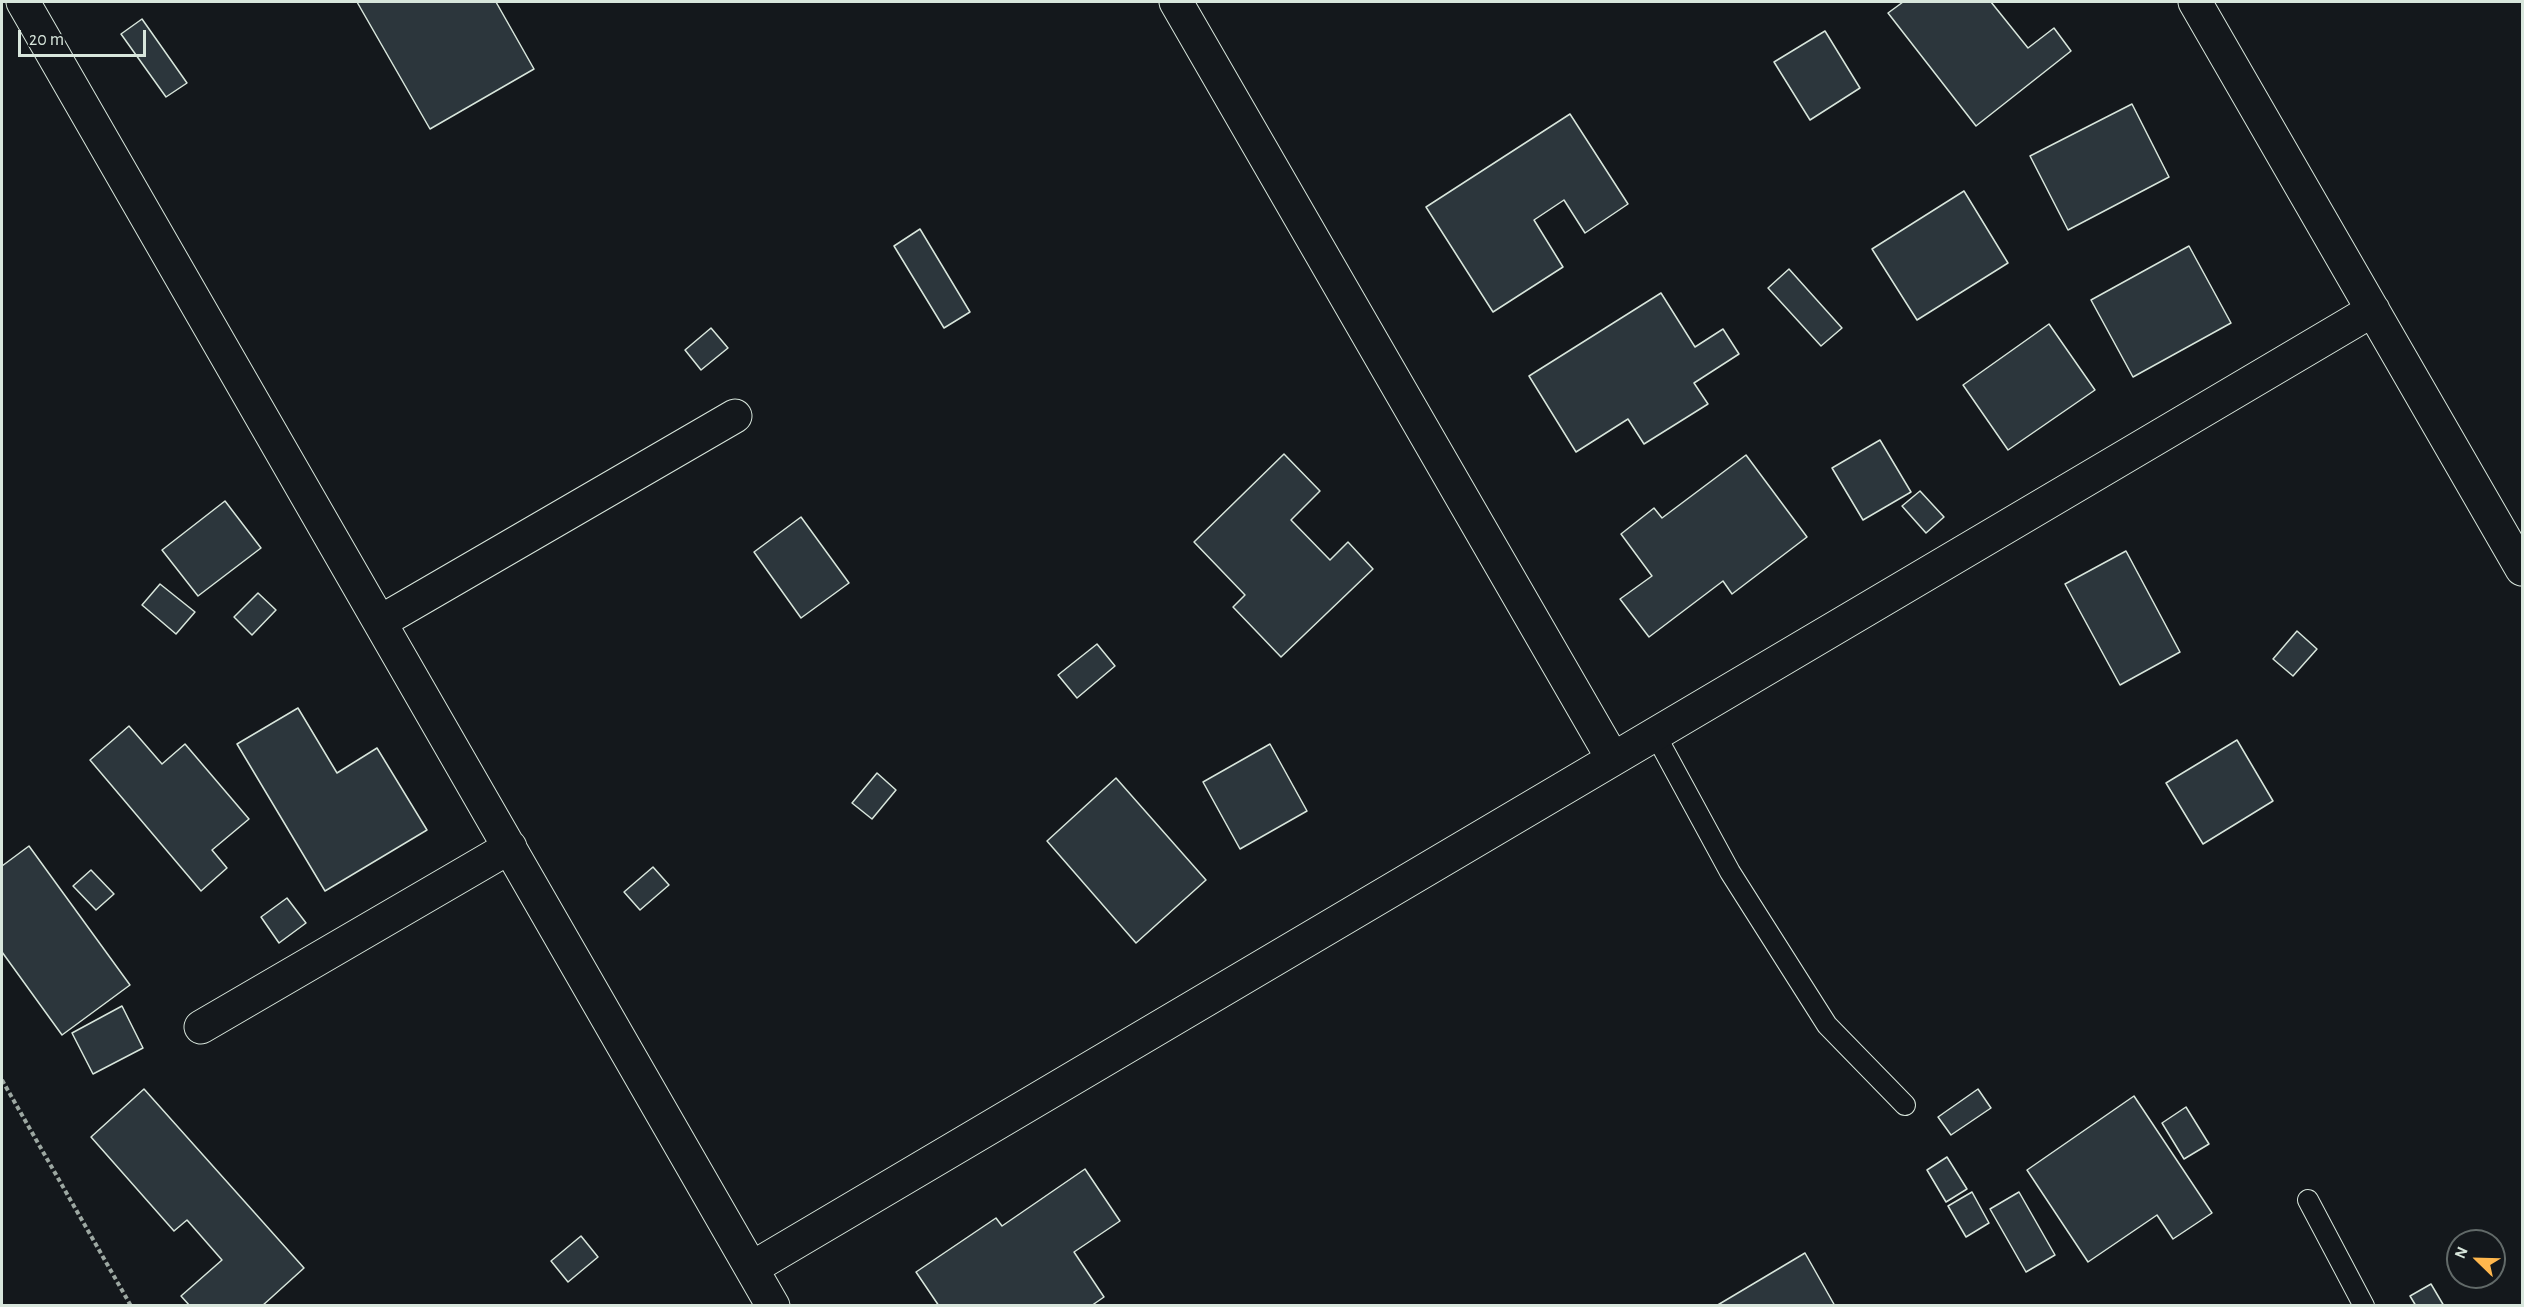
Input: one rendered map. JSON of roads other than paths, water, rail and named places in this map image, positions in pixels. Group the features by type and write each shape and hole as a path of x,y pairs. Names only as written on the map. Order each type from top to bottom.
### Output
{"street":[{"path":"23,2 773,1305"},
{"path":"1176,2 1613,759"},
{"path":"2195,2 2523,570"},
{"path":"752,1268 2373,310"},
{"path":"380,622 735,416"},
{"path":"201,1027 510,847"}],"lane":[{"path":"1655,734 1731,872 1827,1025 1905,1105"},
{"path":"2308,1200 2364,1305"}]}
